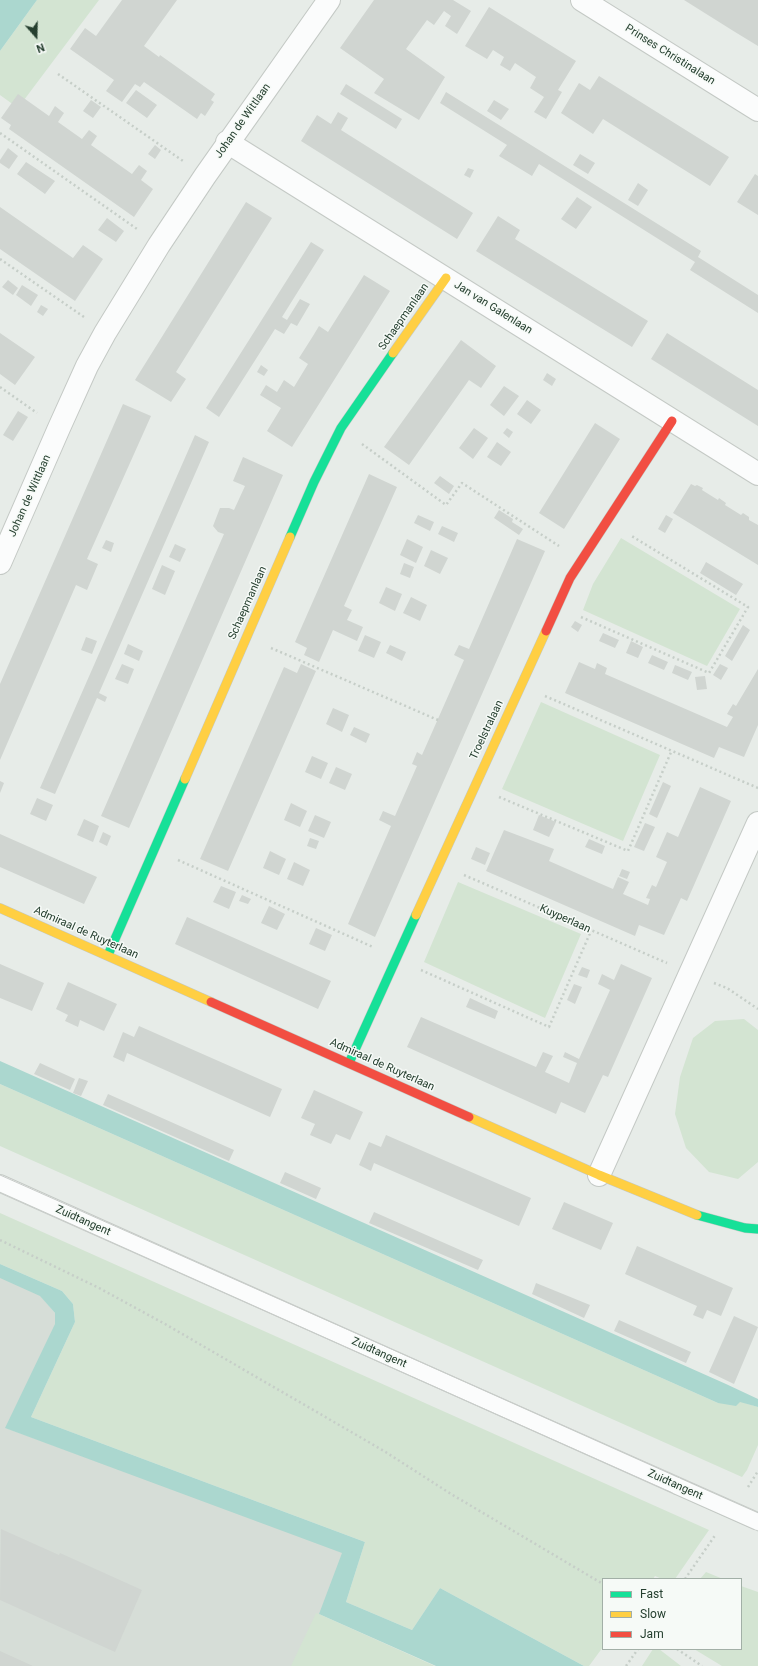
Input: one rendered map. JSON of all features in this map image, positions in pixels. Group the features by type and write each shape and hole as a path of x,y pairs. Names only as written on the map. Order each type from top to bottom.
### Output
{"street":[{"name":"Johan de Wittlaan","path":"0,563 87,366 105,333 159,245 204,176 329,0"},
{"name":"Prinses Christinalaan","path":"582,0 758,110"},
{"name":"Jan van Galenlaan","path":"228,142 758,474"},
{"name":"Schaepmanlaan","path":"108,955 314,482 341,428 446,278"},
{"name":"Troelstralaan","path":"349,1063 570,578 672,420"},
{"path":"599,1175 758,823"},
{"name":"Admiraal de Ruyterlaan","path":"0,908 599,1175 705,1218 745,1228 758,1229"}],"lane":[{"name":"Zuidtangent","path":"0,1183 758,1522"}],"path":[{"path":"58,74 204,176"},
{"path":"0,133 159,245"},
{"path":"0,259 105,333"},
{"path":"0,387 59,428"},
{"path":"341,428 446,505 462,483 582,560"},
{"path":"557,606 709,673 748,608 607,521"},
{"path":"246,637 438,720"},
{"path":"521,685 758,788"},
{"path":"475,786 628,851 672,750"},
{"path":"154,849 549,1027 592,931"},
{"name":"Kuyperlaan","path":"439,864 592,931 728,988 758,1009"},
{"path":"0,1240 86,1282 165,1324 384,1451 451,1494 557,1555 602,1583"},
{"path":"748,1487 758,1471"},
{"path":"686,1578 716,1534"},
{"path":"626,1666 637,1650"},
{"path":"678,1650 702,1666"}],"shaded area":[{"path":"0,1277 40,1295 55,1313 56,1324 6,1428 344,1552 331,1589 297,1666 0,1666"}],"green space":[{"path":"37,0 99,0 18,108 0,95 0,51"},
{"path":"621,538 740,609 707,666 583,610 593,584"},
{"path":"541,702 660,755 623,841 502,789"},
{"path":"458,882 581,934 545,1018 424,962"},
{"path":"744,1019 758,1030 758,1162 738,1179 709,1172 686,1148 675,1114 680,1077 693,1038 715,1021"},
{"path":"0,1084 718,1403 739,1401 758,1407 758,1445 747,1470 742,1477 0,1146"},
{"path":"0,1213 709,1530 676,1578 660,1578 655,1576 654,1578 602,1578 602,1648 589,1666 584,1666 440,1588 412,1630 346,1602 365,1542 31,1417 75,1322 73,1304 62,1291 0,1264"},
{"path":"706,1572 721,1578 701,1578"},
{"path":"742,1586 758,1592 758,1666 722,1666 696,1650 742,1650"},
{"path":"316,1613 319,1614 435,1666 291,1666"},
{"path":"652,1650 660,1650 681,1666 642,1666"}],"water":[{"path":"0,0 37,0 0,51"},
{"path":"0,1061 726,1384 758,1399 758,1407 740,1402 736,1406 718,1403 0,1084"},
{"path":"0,1264 62,1291 73,1304 75,1322 31,1417 365,1542 346,1602 412,1630 440,1588 584,1666 436,1666 319,1614 342,1553 5,1428 55,1324 55,1313 40,1296 0,1278"}],"building":[{"path":"122,0 177,0 144,46 159,57 160,55 215,94 211,100 214,102 205,116 201,113 197,119 144,82 140,87 135,84 122,102 106,91 114,80 70,49 85,28 96,36"},
{"path":"374,0 453,0 471,11 457,34 445,26 451,16 444,11 434,25 427,20 406,49 445,77 419,120 374,93 384,79 340,48"},
{"path":"684,0 758,0 758,46 735,32"},
{"path":"489,7 576,61 558,90 562,92 546,119 534,112 544,97 530,88 536,77 515,63 510,71 500,65 504,57 493,50 487,59 465,46"},
{"path":"599,76 729,157 710,186 603,119 593,134 561,113 579,83 590,90"},
{"path":"346,84 402,119 396,129 340,94"},
{"path":"136,90 157,105 147,118 126,103"},
{"path":"446,92 701,251 698,257 758,295 758,313 690,270 695,262 539,164 532,176 499,156 507,145 440,103"},
{"path":"18,94 49,116 55,106 64,113 58,122 82,139 89,130 97,136 91,145 132,174 139,165 147,171 141,180 153,189 134,217 9,129 11,125 1,118"},
{"path":"91,100 101,107 93,118 83,111"},
{"path":"494,100 509,109 501,120 487,111"},
{"path":"338,112 348,118 341,130 473,213 457,239 301,141 317,115 331,124"},
{"path":"155,145 161,150 155,159 148,154"},
{"path":"8,148 18,156 9,169 0,163 0,160"},
{"path":"580,154 595,163 588,174 573,165"},
{"path":"26,162 55,181 45,194 17,174"},
{"path":"468,168 474,170 470,178 464,175"},
{"path":"755,174 758,176 758,215 737,202"},
{"path":"638,183 648,190 638,206 628,200"},
{"path":"577,197 592,207 576,229 561,219"},
{"path":"246,202 272,218 176,372 186,379 171,402 135,380"},
{"path":"0,207 73,258 83,245 103,259 75,301 0,249"},
{"path":"498,216 520,230 515,239 648,321 632,347 476,251"},
{"path":"107,218 124,231 116,242 98,230"},
{"path":"311,242 324,250 282,317 287,320 300,299 310,304 297,326 291,323 284,334 275,329 219,417 206,408"},
{"path":"364,275 390,291 292,447 267,431 281,408 260,395 266,385 277,392 284,380 294,387 308,364 299,358 319,326 328,332"},
{"path":"8,280 18,288 13,295 2,287"},
{"path":"22,285 38,295 31,306 16,295"},
{"path":"41,305 48,309 43,316 37,312"},
{"path":"0,333 35,357 15,385 0,374"},
{"path":"667,333 758,390 758,426 651,359"},
{"path":"461,340 496,366 481,388 469,380 409,465 384,447"},
{"path":"261,365 268,370 264,376 257,372"},
{"path":"547,373 556,379 552,386 543,380"},
{"path":"504,386 519,396 504,416 490,405"},
{"path":"527,400 541,410 531,424 517,414"},
{"path":"123,404 151,416 87,559 98,564 87,590 76,585 0,760 0,684"},
{"path":"18,411 28,417 13,441 3,435"},
{"path":"595,423 620,439 564,529 539,513"},
{"path":"474,428 488,438 473,459 459,448"},
{"path":"507,428 513,432 509,438 503,433"},
{"path":"195,435 209,442 99,693 107,697 105,702 97,698 55,794 40,788"},
{"path":"497,442 511,452 501,466 487,457"},
{"path":"243,457 283,475 129,828 101,816 224,534 218,532 213,526 220,508 229,508 234,510 245,486 233,481"},
{"path":"369,474 397,487 344,606 352,610 347,620 363,627 357,641 333,630 319,662 304,655 307,648 295,642"},
{"path":"440,476 454,486 449,494 434,483"},
{"path":"691,484 703,488 702,490 718,500 719,498 726,503 725,505 741,515 743,513 749,517 749,520 758,525 758,565 673,513"},
{"path":"499,510 513,519 512,522 523,529 519,535 494,518"},
{"path":"418,515 434,522 430,531 414,523"},
{"path":"666,515 673,519 665,533 658,529"},
{"path":"442,526 458,533 454,542 438,534"},
{"path":"407,539 423,547 416,563 400,555"},
{"path":"517,539 545,551 375,937 348,924 391,826 379,820 383,811 395,816 417,766 412,764 417,752 422,755 464,660 454,655 459,645 469,649"},
{"path":"106,540 114,543 111,552 102,548"},
{"path":"175,544 186,549 180,562 169,557"},
{"path":"431,550 448,558 440,574 424,566"},
{"path":"706,562 743,584 736,595 700,573"},
{"path":"404,563 414,567 410,578 400,574"},
{"path":"162,565 175,571 165,595 152,589"},
{"path":"386,587 402,594 395,611 379,603"},
{"path":"411,597 427,605 420,621 403,613"},
{"path":"575,621 582,625 578,632 571,627"},
{"path":"743,625 750,630 732,661 725,656"},
{"path":"603,633 619,640 615,648 599,641"},
{"path":"365,635 381,642 374,658 358,651"},
{"path":"86,637 97,641 92,654 81,650"},
{"path":"631,641 643,647 638,658 626,653"},
{"path":"128,644 143,651 139,661 124,654"},
{"path":"390,645 406,652 402,661 386,653"},
{"path":"652,655 668,662 664,670 648,663"},
{"path":"579,662 595,669 597,663 607,668 605,674 727,727 733,717 727,714 733,704 736,706 758,669 758,725 744,757 719,747 714,758 565,693"},
{"path":"122,664 134,669 128,684 115,679"},
{"path":"301,664 316,671 228,871 200,859 284,667 297,673"},
{"path":"720,664 728,668 721,680 713,675"},
{"path":"675,665 692,672 688,680 672,673"},
{"path":"705,676 707,689 697,690 695,677"},
{"path":"333,708 349,715 342,732 326,724"},
{"path":"354,727 370,734 366,743 350,735"},
{"path":"312,756 328,763 321,779 305,772"},
{"path":"336,767 352,774 345,790 329,783"},
{"path":"0,781 4,783 0,793"},
{"path":"663,782 671,786 657,818 649,814"},
{"path":"700,787 731,801 687,901 681,898 664,935 639,925 635,936 486,871 504,830 554,849 549,861 613,889 618,877 629,882 623,894 648,905 650,899 646,898 652,885 656,887 667,862 656,857 667,832 678,837"},
{"path":"37,798 53,805 46,821 30,814"},
{"path":"291,803 307,811 300,827 284,820"},
{"path":"315,815 331,822 324,838 308,831"},
{"path":"539,815 556,822 549,837 533,830"},
{"path":"84,819 99,826 93,842 77,835"},
{"path":"645,823 655,827 644,851 634,847"},
{"path":"103,832 111,836 107,846 99,842"},
{"path":"0,834 97,877 84,904 0,867"},
{"path":"310,838 319,841 316,849 307,846"},
{"path":"589,839 605,846 602,854 585,847"},
{"path":"476,847 490,853 485,865 471,859"},
{"path":"270,851 286,859 279,875 263,868"},
{"path":"294,862 310,870 303,886 287,879"},
{"path":"622,869 630,872 627,879 619,876"},
{"path":"221,886 236,892 229,909 213,902"},
{"path":"242,895 251,899 248,904 239,901"},
{"path":"269,906 285,914 277,930 261,923"},
{"path":"187,917 331,981 318,1009 175,944"},
{"path":"316,928 332,935 325,951 309,944"},
{"path":"0,964 44,983 32,1011 0,998"},
{"path":"621,964 652,978 608,1077 603,1075 585,1113 561,1102 556,1114 407,1047 421,1017 536,1067 543,1052 553,1056 545,1072 569,1083 577,1063 563,1057 565,1052 579,1059 610,990 598,984 602,974 614,980"},
{"path":"582,967 590,970 587,978 578,975"},
{"path":"68,982 117,1004 104,1031 80,1020 78,1027 65,1021 68,1015 56,1009"},
{"path":"574,984 582,987 575,1004 567,1000"},
{"path":"470,998 498,1011 495,1019 466,1007"},
{"path":"139,1026 282,1089 270,1117 127,1053 124,1062 113,1057 123,1032 134,1037"},
{"path":"40,1063 75,1079 70,1090 34,1074"},
{"path":"79,1078 88,1081 81,1096 73,1093"},
{"path":"314,1090 363,1112 350,1140 336,1134 331,1144 310,1135 315,1124 301,1118"},
{"path":"108,1094 234,1150 229,1161 103,1105"},
{"path":"386,1135 531,1198 519,1226 374,1163 371,1171 359,1165 369,1142 381,1147"},
{"path":"285,1172 321,1188 316,1199 280,1183"},
{"path":"564,1202 613,1223 601,1250 552,1229"},
{"path":"374,1212 483,1260 478,1270 369,1223"},
{"path":"637,1246 733,1288 721,1316 707,1310 703,1319 693,1315 697,1306 625,1274"},
{"path":"536,1283 590,1305 584,1318 532,1294"},
{"path":"734,1316 758,1327 734,1384 709,1372"},
{"path":"619,1320 691,1352 686,1363 614,1331"},
{"path":"1,1529 59,1555 60,1553 142,1590 115,1652 0,1600"},
{"path":"0,1651 33,1666 0,1666"}],"tram line":[{"path":"0,1175 758,1512"},
{"path":"0,1193 758,1531"}],"traffic: fast":[{"path":"290,537 314,482 341,428 393,353"},
{"path":"108,955 185,779"},
{"path":"349,1063 416,915"},
{"path":"697,1215 745,1228 758,1229"}],"traffic: slow":[{"path":"393,353 446,278"},
{"path":"185,779 290,537"},
{"path":"416,915 546,631"},
{"path":"0,908 211,1002"},
{"path":"469,1117 599,1175 697,1215"}],"traffic: jam":[{"path":"546,631 570,578 672,421"},
{"path":"211,1002 469,1117"}]}
